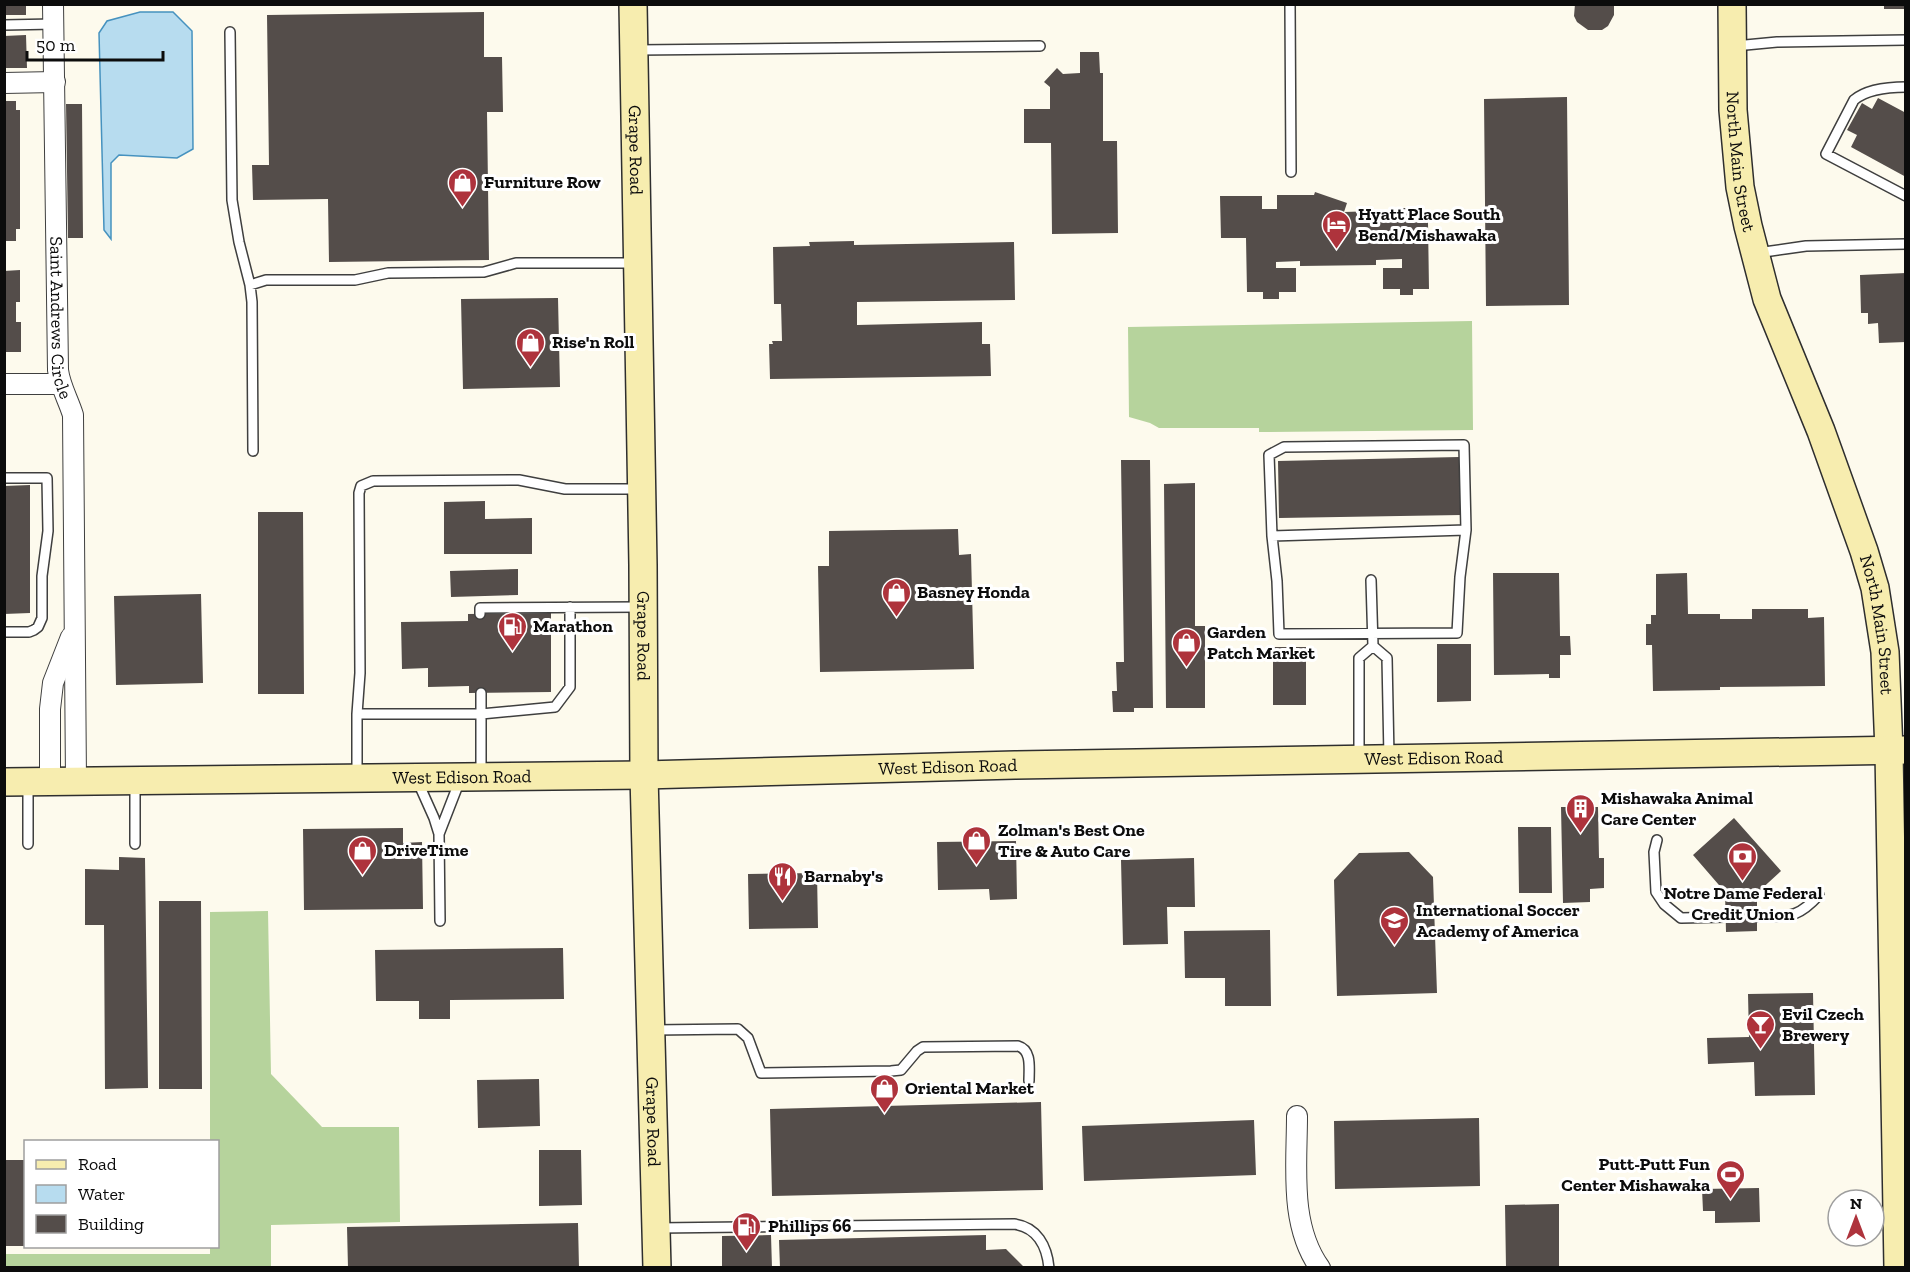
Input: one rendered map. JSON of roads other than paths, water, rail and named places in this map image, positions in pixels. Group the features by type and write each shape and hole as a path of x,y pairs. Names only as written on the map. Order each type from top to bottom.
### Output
{"main road":[{"name":"Grape Road","path":"633,4 642,489 644,775 657,1268"},
{"name":"North Main Street","path":"1732,4 1733,110 1737,167 1755,254 1767,299 1857,529 1875,588 1884,652 1897,751 1900,1032 1898,1268"},
{"name":"West Edison Road","path":"40,782 644,775 1015,765 1897,751"}],"street":[{"name":"Saint Andrews Circle","path":"40,782 74,629 73,415 67,396 60,384 58,370 54,14"},
{"path":"4,83 55,82"},
{"path":"4,384 60,384"},
{"path":"1297,1116 1300,1220 1308,1244 1320,1268"}],"lane":[{"path":"1290,4 1291,172"},
{"path":"4,25 54,14"},
{"path":"230,32 232,200 252,302 253,451"},
{"path":"1732,46 1776,42 1905,40"},
{"path":"634,50 1040,46"},
{"path":"1905,87 1872,91 1854,100 1826,153 1905,196"},
{"path":"1755,254 1806,246 1905,244"},
{"path":"250,285 266,280 355,280 388,273 484,272 516,263 638,263"},
{"path":"1464,445 1466,530 1460,577 1457,633 1279,634 1272,536 1269,455 1284,447 1464,445"},
{"path":"4,478 47,478 48,531 42,576 42,618 38,627 29,632 4,632"},
{"path":"357,778 357,714 360,674 359,493 361,486 373,481 519,480 565,489 642,489"},
{"path":"1272,536 1466,530"},
{"path":"1359,760 1359,658 1372,646 1371,579"},
{"path":"357,714 481,714 555,707 570,687 570,607"},
{"path":"480,614 480,608 643,607"},
{"path":"1372,646 1387,658 1389,759"},
{"path":"440,921 439,834 444,816 471,777 481,714 481,693"},
{"path":"416,778 439,834"},
{"path":"135,781 135,844"},
{"path":"28,844 40,782"},
{"path":"1657,840 1654,852 1656,892 1664,904 1680,918 1726,917"},
{"path":"1757,917 1795,915 1807,908 1819,895"},
{"path":"651,1030 738,1029 748,1038 761,1073 901,1070 917,1050 923,1047 1018,1046 1024,1047 1027,1052 1029,1081"},
{"path":"656,1228 1014,1224 1022,1225 1038,1236 1048,1255 1049,1268"}],"water":[{"path":"140,12 173,12 192,31 193,149 177,158 119,155 111,163 111,239 104,230 99,33 107,21"}],"place":[{"name":"Furniture Row","path":"463,208"},
{"name":"Hyatt Place South Bend/Mishawaka","path":"1337,250"},
{"name":"Rise'n Roll","path":"531,368"},
{"name":"Basney Honda","path":"896,618"},
{"name":"Marathon","path":"512,652"},
{"name":"Garden Patch Market","path":"1186,668"},
{"name":"Mishawaka Animal Care Center","path":"1580,834"},
{"name":"Zolman's Best One Tire & Auto Care","path":"977,866"},
{"name":"DriveTime","path":"363,876"},
{"name":"Notre Dame Federal Credit Union","path":"1743,882"},
{"name":"Barnaby's","path":"783,902"},
{"name":"International Soccer Academy of America","path":"1395,946"},
{"name":"Evil Czech Brewery","path":"1761,1050"},
{"name":"Oriental Market","path":"884,1114"},
{"name":"Putt-Putt Fun Center Mishawaka","path":"1731,1200"},
{"name":"Phillips 66","path":"747,1252"}]}
